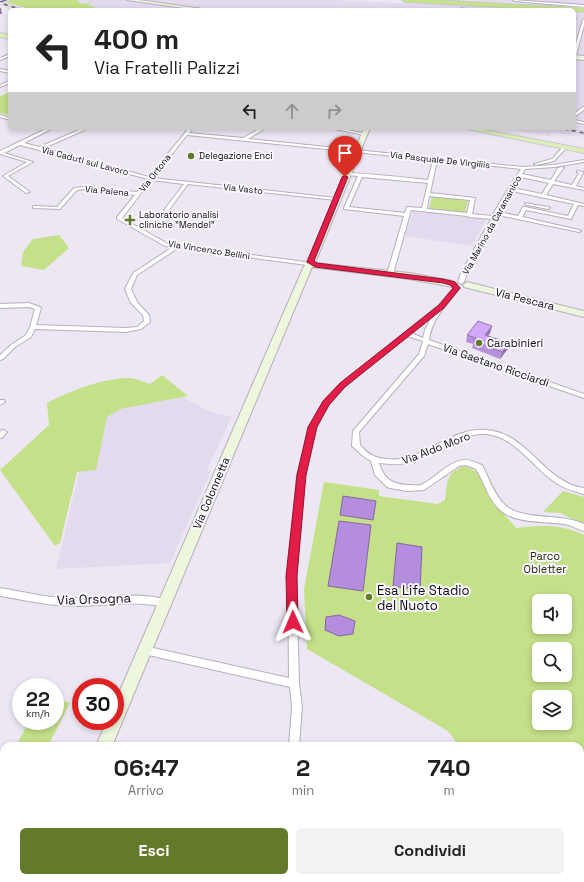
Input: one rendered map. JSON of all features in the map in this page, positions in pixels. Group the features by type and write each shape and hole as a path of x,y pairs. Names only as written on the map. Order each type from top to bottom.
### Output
{"highway":[{"path":"405,0 564,8"},
{"path":"436,0 568,8"}],"main road":[{"path":"129,0 181,8"},
{"path":"475,130 584,152"},
{"name":"Via Colonnetta","path":"124,699 310,264 365,131"},
{"name":"Via Pescara","path":"310,264 390,274 459,285 584,314"},
{"name":"Via Colonnetta","path":"106,742 111,730"}],"street":[{"path":"514,0 584,6"},
{"path":"576,50 584,20"},
{"path":"576,114 584,108"},
{"path":"0,153 45,130"},
{"path":"39,149 82,130"},
{"name":"Via Ortona","path":"119,218 189,130"},
{"path":"243,140 260,130"},
{"path":"354,130 365,131"},
{"name":"Via Pasquale De Virgiliis","path":"186,134 524,168"},
{"name":"Via Caduti sul Lavoro","path":"19,144 151,179"},
{"name":"Via Marino da Caramanico","path":"441,306 459,285 464,273 510,189 524,168 554,160 564,148"},
{"path":"0,153 31,162 5,176 28,192"},
{"path":"424,210 435,159"},
{"path":"524,168 554,166 584,161"},
{"path":"543,196 562,168"},
{"path":"572,187 581,173 580,172"},
{"path":"347,174 430,182"},
{"path":"361,175 346,208 407,215"},
{"path":"519,175 584,189"},
{"name":"Via Vasto","path":"151,179 336,199"},
{"path":"166,210 187,183"},
{"name":"Via Palena","path":"35,207 58,208 76,189 84,188 139,194"},
{"path":"510,189 584,205"},
{"path":"428,194 473,199 469,216"},
{"path":"519,218 533,194"},
{"path":"564,228 577,203"},
{"path":"526,206 570,216"},
{"path":"390,274 409,208 494,218"},
{"path":"497,213 578,231"},
{"name":"Via Vincenzo Bellini","path":"119,218 167,245 310,264"},
{"path":"33,327 126,330 139,328 148,322 146,315 134,303 128,289 135,274 178,246"},
{"path":"0,306 29,305 38,308 29,336 13,346 1,358"},
{"path":"294,742 297,707 294,683 292,576 301,475 313,427 326,403 342,385 441,306"},
{"path":"441,306 428,332 422,355 356,431 356,446 374,460 378,473 390,485 407,488 421,488 457,464 466,462 480,467 502,508 520,516 549,519 584,528"},
{"name":"Via Gaetano Ricciardi","path":"407,334 584,396"},
{"name":"Via Aldo Moro","path":"374,460 400,463 426,454 468,434 487,432 508,438 561,482 578,491 584,491"},
{"name":"Via Orsogna","path":"0,592 64,602 150,598 164,603"},
{"path":"144,650 294,683"}],"shaded area":[{"path":"0,0 334,0 511,8 26,8"},
{"path":"465,0 584,0 584,7 513,2"},
{"path":"576,11 584,12 584,122 576,120"},
{"path":"576,125 584,126 584,137 552,133 549,136 518,130 576,130"},
{"path":"413,211 486,220 472,246 405,236"},
{"path":"178,395 211,412 232,417 207,469 211,471 170,563 56,569 79,473 106,407"},
{"path":"343,496 376,501 373,520 340,515"},
{"path":"339,521 371,525 363,591 328,586"},
{"path":"397,543 422,547 420,590 393,586"},
{"path":"339,615 355,621 353,634 339,636 325,630 326,617"}],"green space":[{"path":"12,0 78,0 78,2 83,4 92,2 88,5 96,8 26,8 5,2"},
{"path":"8,93 8,115 0,113 0,96"},
{"path":"432,196 468,200 465,213 429,209"},
{"path":"59,235 69,248 44,270 21,266 23,252 33,239"},
{"path":"162,375 188,396 120,409 107,417 96,470 77,472 60,543 55,546 0,470 49,425 47,403 76,390 108,380 129,378 150,384"},
{"name":"Parco Obletter","path":"464,466 476,471 482,478 492,497 516,528 551,526 576,531 584,535 584,742 456,742 448,731 307,649 304,589 324,482 379,490 379,496 437,504 445,500 447,483 451,475"},
{"path":"563,491 584,497 584,525 560,513 543,512"},
{"path":"64,701 70,703 64,715"},
{"path":"24,730 56,730 50,742 18,742"}],"building":[{"path":"478,321 492,326 485,335 509,343 502,352 474,341 476,338 467,335"}],"waterway":[{"path":"0,2 6,0"}],"railway":[{"path":"0,3 16,8"},
{"path":"570,130 584,133"}],"place":[{"name":"Delegazione Enci","path":"191,156"},
{"name":"Laboratorio analisi cliniche \"Mendel\"","path":"130,220"},
{"name":"Carabinieri","path":"479,343"},
{"name":"Esa Life Stadio del Nuoto","path":"369,597"}],"route":[{"path":"293,622 292,576 301,475 313,427 326,403 342,385 441,306 457,288 453,284 443,281 315,265 314,262 311,262 314,251 345,177"}]}
